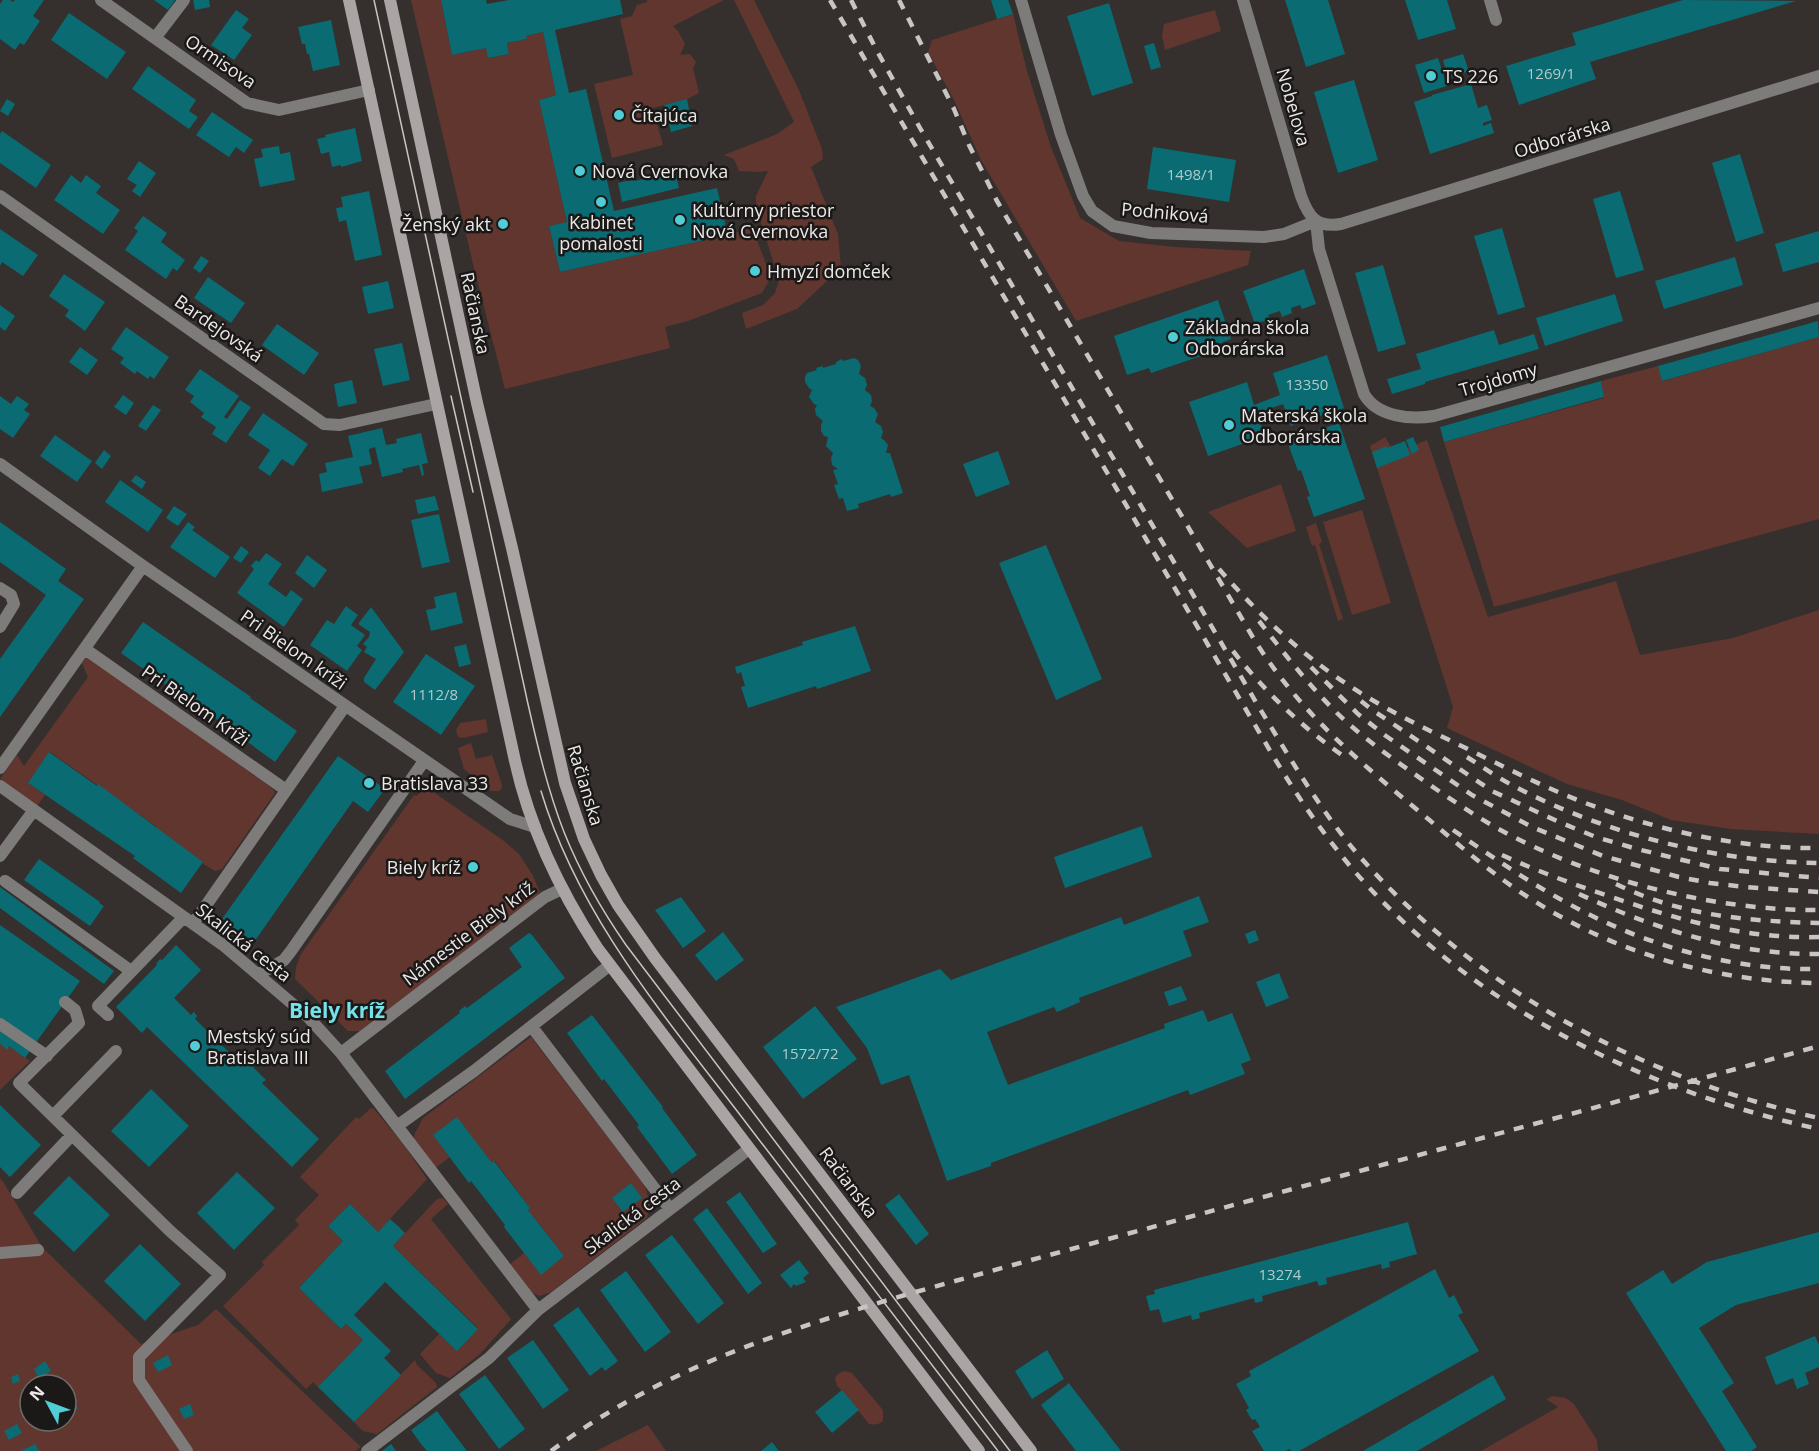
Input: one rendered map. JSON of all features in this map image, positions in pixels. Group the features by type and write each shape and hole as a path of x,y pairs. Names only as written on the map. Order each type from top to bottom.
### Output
{"main road":[{"path":"349,0 518,774 535,827 562,889 610,965 979,1451"},
{"name":"Račianska","path":"390,0 477,403 557,752 575,815 589,850 618,905 655,958 1030,1451"}],"street":[{"name":"Ormisova","path":"101,0 248,103 279,110 369,90"},
{"path":"155,38 184,0"},
{"name":"Podniková","path":"1021,0 1061,135 1083,196 1092,211 1113,226 1151,232 1264,237 1284,234 1316,221"},
{"name":"Nobelova","path":"1243,0 1301,196 1305,208 1316,221"},
{"path":"1490,0 1496,20"},
{"name":"Odborárska","path":"1316,221 1331,226 1341,224 1819,76"},
{"name":"Bardejovská","path":"0,196 324,424 340,425 436,404"},
{"name":"Trojdomy","path":"1316,221 1319,249 1360,387 1368,400 1404,418 1434,416 1819,308"},
{"name":"Pri Bielom kríži","path":"0,464 424,761"},
{"path":"0,768 143,566"},
{"path":"0,588 13,598 14,604 14,608 0,627"},
{"name":"Pri Bielom Kríži","path":"85,649 286,790"},
{"path":"108,1015 98,1006 132,971 189,921 345,706"},
{"path":"259,974 284,960 291,951 424,761 510,819 535,827"},
{"name":"Skalická cesta","path":"0,786 224,945 308,1017 341,1053 538,1310"},
{"path":"0,856 34,810"},
{"path":"5,881 132,971"},
{"name":"Námestie Biely kríž","path":"341,1053 545,897 562,889"},
{"path":"397,1126 532,1027 610,965"},
{"path":"65,1002 75,1010 79,1023 19,1083 170,1231 220,1275 139,1357 139,1380 187,1451"},
{"path":"0,1024 46,1056"},
{"path":"532,1027 670,1209"},
{"path":"53,1116 116,1051"},
{"path":"17,1193 72,1135"},
{"name":"Skalická cesta","path":"367,1451 489,1358 538,1310 749,1149"},
{"path":"0,1253 38,1250"}],"shaded area":[{"path":"411,0 441,0 452,55 486,48 489,58 509,54 507,43 527,39 526,36 543,32 556,95 539,100 567,222 549,226 560,272 728,235 752,227 771,277 762,293 688,321 665,327 670,348 505,389"},
{"path":"647,0 724,0 673,26 685,44 680,55 690,54 696,62 693,68 699,93 687,99 653,108 663,145 612,158 594,84 633,75 620,19 632,16 637,5"},
{"path":"734,0 754,0 799,90 822,149 823,159 811,167 838,234 841,268 797,309 746,329 742,313 763,305 775,293 779,280 756,207 756,196 768,171 739,171 734,159 724,155 777,134 794,122"},
{"path":"1215,10 1221,31 1165,50 1162,36 1164,24"},
{"path":"1013,14 1027,71 1051,147 1080,218 1119,241 1251,251 1248,265 1076,321 981,160 954,100 928,52 932,40"},
{"path":"1819,337 1819,519 1494,607 1444,442 1604,398 1601,381 1658,366 1663,381"},
{"path":"1385,437 1395,453 1427,440 1488,617 1616,581 1640,655 1733,638 1819,610 1819,834 1731,829 1671,820 1622,800 1567,784 1447,728 1453,707 1370,446"},
{"path":"1281,484 1296,531 1247,548 1208,512"},
{"path":"1362,510 1391,603 1352,615 1323,522"},
{"path":"1316,523 1322,542 1319,544 1343,619 1338,621 1315,545 1312,546 1306,527"},
{"path":"88,656 273,789 275,793 222,869 215,871 202,863 157,827 50,752 28,783 45,795 37,806 0,779 17,755 24,766 88,677 82,663"},
{"path":"486,719 488,732 463,738 458,737 456,730 460,723"},
{"path":"471,743 476,759 492,755 502,785 499,791 491,791 464,769 458,748"},
{"path":"429,789 519,854 540,892 360,1031 348,1031 295,979 296,967 301,954 414,795"},
{"path":"531,1037 645,1186 650,1204 647,1218 551,1292 540,1296 533,1293 509,1265 524,1253 541,1274 564,1256 528,1210 530,1208 495,1161 492,1163 450,1157 434,1169 413,1142 423,1118"},
{"path":"0,1044 6,1049 9,1046 30,1061 0,1090"},
{"path":"371,1108 403,1144 427,1179 378,1232 350,1204 328,1226 343,1241 299,1288 341,1329 346,1324 363,1340 318,1387 313,1382 306,1389 223,1306 264,1265 262,1262 299,1225 295,1220 319,1195 300,1177 356,1117 359,1119"},
{"path":"0,1178 42,1247 141,1344 198,1325 216,1309 361,1447 355,1451 0,1451"},
{"path":"443,1198 448,1204 431,1219 511,1319 480,1354 450,1378 436,1373 420,1354 439,1334 457,1350 478,1328 393,1246 437,1199"},
{"path":"415,1360 437,1387 377,1434 363,1431 354,1422"},
{"path":"844,1371 852,1373 883,1410 883,1421 869,1424 837,1386 835,1378"},
{"path":"1553,1396 1566,1398 1574,1404 1597,1440 1598,1451 1481,1451 1558,1407 1546,1399"},
{"path":"648,1425 666,1451 596,1451"}],"building":[{"path":"3,0 13,2 15,0 44,0 33,16 40,21 24,45 20,43 15,50 0,39 0,4"},
{"path":"154,0 175,0 168,10"},
{"path":"193,0 209,0 210,7 195,10"},
{"name":"Nová Cvernovka","path":"441,0 486,0 487,4 509,0 620,0 623,14 555,30 569,93 586,89 614,211 717,188 728,235 560,272 549,226 567,222 539,100 556,95 543,32 526,36 527,39 507,43 509,54 488,58 486,48 452,55"},
{"path":"991,0 1008,0 1013,14 997,19"},
{"path":"1285,0 1328,0 1345,54 1306,67"},
{"path":"1405,0 1447,0 1456,29 1418,40"},
{"path":"1683,0 1796,1 1590,62 1596,79 1519,105 1506,66 1576,45 1572,33"},
{"path":"1109,3 1133,83 1092,96 1067,16"},
{"path":"236,10 249,19 242,28 252,35 234,60 211,45"},
{"path":"69,13 126,52 107,79 51,40"},
{"path":"331,20 340,65 313,71 298,27"},
{"path":"1154,43 1161,67 1151,70 1144,46"},
{"path":"1463,54 1469,71 1448,79 1443,60"},
{"name":"TS 226","path":"1438,58 1447,86 1424,93 1415,65"},
{"path":"148,66 196,100 189,111 198,117 189,129 132,89"},
{"path":"1354,80 1378,160 1338,173 1314,92"},
{"path":"1471,84 1478,108 1487,105 1492,120 1483,123 1483,126 1491,123 1494,133 1430,154 1414,102"},
{"path":"7,99 15,104 8,116 0,111"},
{"path":"687,99 692,126 671,132 664,105"},
{"path":"212,112 253,140 244,153 236,147 229,157 196,135"},
{"path":"355,128 362,161 332,167 329,152 321,154 317,139"},
{"path":"2,131 51,165 36,188 0,163 0,134"},
{"path":"279,146 280,154 290,152 295,180 260,187 254,159 263,157 261,149"},
{"path":"1153,147 1236,160 1229,202 1147,189"},
{"path":"1740,154 1764,233 1736,242 1712,163"},
{"path":"139,161 156,173 140,197 132,191 137,185 127,179"},
{"path":"675,171 679,188 622,202 618,183"},
{"path":"71,175 81,183 86,175 101,186 96,193 120,210 103,234 54,200"},
{"path":"369,191 382,255 355,261 346,220 339,222 336,208 343,207 341,197"},
{"path":"1620,191 1644,270 1616,278 1593,199"},
{"path":"143,216 167,233 161,242 185,260 177,271 173,268 166,279 125,250 138,231 134,228"},
{"path":"1502,228 1525,307 1498,315 1474,236"},
{"path":"0,229 38,255 23,276 2,262 0,266"},
{"path":"1819,231 1819,262 1783,272 1775,244"},
{"path":"201,256 209,261 200,273 193,268"},
{"path":"1735,257 1743,285 1664,309 1655,281"},
{"path":"1383,265 1406,344 1378,352 1355,273"},
{"path":"1304,269 1316,304 1302,309 1300,305 1291,308 1292,313 1282,317 1280,311 1268,315 1270,319 1255,324 1243,291"},
{"path":"64,274 105,302 85,331 65,316 69,310 49,296"},
{"path":"208,277 245,303 231,323 194,298"},
{"path":"388,281 394,308 368,314 362,287"},
{"path":"1615,294 1623,321 1545,346 1536,318"},
{"name":"Základna škola Odborárska","path":"1218,300 1231,339 1211,347 1213,352 1151,373 1149,368 1127,375 1114,336"},
{"path":"0,305 15,316 5,331 0,327"},
{"path":"1818,321 1819,337 1662,381 1658,366"},
{"path":"277,324 319,353 304,375 262,345"},
{"path":"126,327 169,357 154,379 150,376 148,379 137,371 135,374 120,363 124,358 111,349"},
{"path":"1494,330 1499,345 1534,334 1539,349 1425,382 1425,384 1392,394 1387,379 1421,369 1416,354"},
{"path":"402,343 410,380 383,386 374,349"},
{"path":"80,347 98,360 87,375 69,362"},
{"path":"1327,355 1344,408 1291,426 1283,404 1257,413 1265,436 1208,456 1189,402 1247,382 1254,405 1280,395 1273,373"},
{"path":"854,358 861,366 859,374 865,378 867,385 865,390 871,395 870,406 878,414 875,422 881,426 883,432 881,438 888,445 886,453 890,453 903,493 891,497 890,494 858,504 859,508 847,511 843,498 839,499 834,485 838,484 833,470 838,469 832,465 833,453 826,446 828,437 824,436 821,431 823,421 816,415 817,405 809,397 812,390 805,382 805,377 807,373 817,370 816,368 836,364 842,359 843,361"},
{"path":"200,369 239,396 224,417 227,419 240,400 251,407 226,443 212,434 216,427 201,417 204,413 190,402 194,396 185,390"},
{"path":"352,380 357,403 338,407 334,384"},
{"path":"1601,381 1604,397 1444,442 1440,427"},
{"path":"123,395 134,403 126,415 114,407"},
{"path":"0,396 11,404 17,396 29,404 24,410 30,414 13,438 0,429"},
{"path":"153,405 161,410 146,431 138,426"},
{"path":"263,413 308,444 293,466 282,459 270,476 258,468 270,450 248,435"},
{"path":"1339,423 1365,499 1314,517 1301,470 1298,471 1287,441"},
{"path":"382,428 386,445 397,443 396,439 421,433 428,463 422,464 424,475 422,476 419,465 382,477 375,447 369,449 372,464 359,467 363,483 322,492 319,474 327,472 325,463 353,457 348,436"},
{"path":"55,435 92,461 77,482 40,456"},
{"path":"1413,437 1419,450 1412,454 1406,440"},
{"path":"1405,441 1410,455 1377,468 1372,452"},
{"path":"104,450 111,456 102,469 95,463"},
{"path":"998,451 1010,484 976,497 963,464"},
{"path":"136,475 146,482 142,489 131,481"},
{"path":"120,480 163,510 148,532 105,502"},
{"path":"435,496 439,510 418,514 415,500"},
{"path":"174,506 187,514 178,526 166,518"},
{"path":"439,514 450,562 422,568 411,520"},
{"path":"0,522 66,569 58,581 84,599 0,717 0,659 46,595 0,562"},
{"path":"188,522 195,527 192,530 230,557 215,578 170,547"},
{"path":"1046,545 1102,679 1056,700 999,563"},
{"path":"241,546 249,552 241,563 233,558"},
{"path":"266,553 282,564 268,584 286,597 291,590 303,599 284,627 237,593 254,569 251,566 256,560 259,562"},
{"path":"307,555 327,570 314,588 295,573"},
{"path":"456,592 463,623 431,631 426,610 436,608 434,597"},
{"path":"346,606 358,615 351,625 365,635 357,646 362,650 347,671 310,645 327,620 334,624"},
{"path":"371,607 404,652 375,690 364,682 364,678 376,659 364,652 367,647 363,644 370,632 358,624"},
{"path":"143,622 297,731 275,762 171,686 169,687 121,653"},
{"path":"855,626 871,671 748,708 741,687 745,686 741,672 737,674 735,667 803,645 802,642"},
{"path":"466,644 471,664 459,667 454,647"},
{"path":"426,654 475,686 441,735 393,702"},
{"path":"49,752 97,786 98,784 203,862 181,893 133,858 135,856 28,783"},
{"path":"338,756 385,789 368,812 353,801 254,942 222,919"},
{"path":"1142,826 1152,857 1065,888 1054,857"},
{"path":"39,859 104,906 90,926 24,880"},
{"path":"0,887 114,971 104,984 0,908"},
{"path":"1199,896 1209,922 1183,931 1192,956 1079,998 1080,1002 1057,1012 1054,1007 987,1032 1008,1085 1165,1028 1164,1024 1203,1010 1208,1022 1232,1013 1251,1060 1241,1064 1245,1074 1190,1095 1188,1090 947,1181 909,1075 881,1085 867,1048 836,1007 940,969 951,980 1121,917 1124,925"},
{"path":"681,897 706,931 683,948 655,910"},
{"path":"0,925 80,981 25,1058 9,1046 7,1050 0,1044"},
{"path":"1255,930 1259,940 1249,944 1245,934"},
{"path":"723,932 744,960 716,981 695,955"},
{"path":"529,933 565,978 405,1099 385,1071 460,1013 459,1011 465,1006 467,1008 522,967 509,948"},
{"name":"Mestský súd Bratislava III","path":"176,945 201,970 174,998 191,1015 194,1012 197,1016 195,1019 240,1063 245,1059 266,1080 262,1083 319,1139 292,1167 147,1027 142,1033 116,1007"},
{"path":"1279,973 1289,998 1266,1007 1256,982"},
{"path":"1181,986 1187,1000 1169,1006 1164,992"},
{"path":"815,1006 857,1059 803,1099 763,1047"},
{"path":"592,1015 697,1155 672,1174 637,1127 639,1125 604,1079 602,1081 567,1033"},
{"path":"151,1089 189,1126 149,1167 111,1131"},
{"path":"0,1105 41,1145 10,1177 0,1167"},
{"path":"457,1117 492,1163 494,1161 564,1256 541,1275 504,1227 505,1225 471,1181 469,1183 433,1135"},
{"path":"237,1172 275,1208 234,1250 197,1213"},
{"path":"69,1176 110,1215 74,1252 33,1213"},
{"path":"631,1183 642,1198 623,1212 612,1198"},
{"path":"740,1192 777,1244 763,1253 726,1202"},
{"path":"899,1194 929,1234 916,1245 885,1205"},
{"path":"350,1204 378,1232 390,1219 398,1226 405,1233 393,1246 478,1329 457,1351 385,1282 354,1315 391,1351 384,1358 401,1375 354,1422 318,1387 363,1340 346,1324 341,1329 299,1288 343,1241 328,1226"},
{"path":"707,1208 762,1283 748,1294 693,1219"},
{"path":"1408,1222 1417,1254 1389,1262 1390,1267 1382,1269 1381,1264 1326,1278 1327,1284 1319,1286 1317,1281 1262,1296 1263,1301 1255,1303 1254,1298 1199,1313 1200,1318 1192,1320 1191,1315 1163,1323 1159,1309 1150,1311 1146,1296 1155,1294 1154,1290"},
{"path":"1819,1232 1819,1283 1736,1305 1699,1328 1734,1383 1722,1391 1757,1447 1751,1451 1726,1451 1626,1293 1663,1270 1672,1284 1707,1262"},
{"path":"672,1235 724,1303 698,1324 645,1255"},
{"path":"140,1244 181,1284 145,1321 104,1281"},
{"path":"799,1260 809,1273 803,1278 806,1282 796,1286 794,1284 791,1288 780,1275"},
{"path":"1435,1269 1449,1298 1454,1295 1463,1313 1458,1315 1479,1351 1299,1451 1290,1449 1264,1451 1252,1431 1260,1427 1246,1410 1249,1408 1236,1384 1251,1376 1249,1371"},
{"path":"626,1271 671,1332 645,1352 600,1290"},
{"path":"578,1307 618,1361 605,1371 602,1367 590,1376 553,1325"},
{"path":"1815,1336 1819,1345 1819,1367 1805,1373 1809,1384 1797,1389 1793,1378 1776,1385 1765,1357"},
{"path":"533,1340 569,1390 543,1409 507,1358"},
{"path":"1047,1350 1064,1379 1032,1399 1015,1371"},
{"path":"168,1355 172,1365 158,1372 153,1363"},
{"path":"45,1361 51,1371 36,1373 34,1369"},
{"path":"18,1374 18,1382 13,1384 11,1377"},
{"path":"485,1375 525,1429 499,1449 459,1394"},
{"path":"1493,1375 1506,1399 1417,1451 1363,1451"},
{"path":"1069,1383 1121,1451 1076,1451 1041,1405"},
{"path":"842,1390 859,1410 832,1433 815,1412"},
{"path":"190,1404 194,1415 184,1419 179,1409"},
{"path":"437,1411 467,1451 427,1451 421,1444 411,1430"},
{"path":"17,1424 18,1433 22,1433 9,1440 4,1431"},
{"path":"772,1442 779,1451 761,1451"},
{"path":"35,1444 39,1451 21,1451"},
{"path":"391,1444 396,1451 382,1451"}],"tram line":[{"path":"374,0 532,720 548,785 570,847 592,890 626,945 1010,1451"},
{"path":"451,396 473,492"},
{"path":"541,791 558,838 578,882 602,925 629,966 687,1046 998,1451"}],"railway":[{"path":"830,0 1272,754 1309,812 1350,866 1397,916 1448,960 1504,1000 1563,1035 1624,1066 1688,1091 1753,1112 1819,1129"},
{"path":"851,0 920,128 1257,704 1319,802 1361,858 1408,906 1458,950 1512,989 1569,1024 1629,1054 1690,1080 1754,1101 1819,1118"},
{"path":"899,0 997,201 1255,641 1291,691 1311,713 1352,754 1477,860 1547,909 1620,945 1698,969 1778,981 1819,983"},
{"path":"1219,569 1272,625 1352,688 1410,721 1529,779 1615,814 1672,830 1731,842 1790,848 1819,848"},
{"path":"1259,621 1286,656 1353,728 1433,787 1497,828 1571,862 1611,877 1653,888 1737,905 1819,910"},
{"path":"1233,651 1285,709 1346,758"},
{"path":"1311,667 1358,714 1386,736 1472,795 1532,827 1603,856 1679,877 1745,887 1819,892"},
{"path":"1361,701 1492,791 1596,837 1720,869 1819,878"},
{"path":"1467,757 1504,781 1545,801 1620,830 1660,842 1740,857 1819,863"},
{"path":"1453,830 1554,896 1627,932 1690,953 1721,960 1786,968 1819,969"},
{"path":"1502,855 1582,887 1686,920 1765,935 1819,937"},
{"path":"1616,884 1665,903 1715,915 1766,921 1819,923"},
{"path":"1579,894 1666,929 1696,938 1757,950 1819,954"},
{"path":"551,1451 592,1423 677,1376 720,1357 811,1324 992,1271 1819,1046"}],"place":[{"name":"TS 226","path":"1431,76"},
{"name":"Čítajúca","path":"619,115"},
{"name":"Nová Cvernovka","path":"580,171"},
{"name":"Kabinet pomalosti","path":"601,202"},
{"name":"Kultúrny priestor Nová Cvernovka","path":"680,220"},
{"name":"Ženský akt","path":"503,224"},
{"name":"Hmyzí domček","path":"755,271"},
{"name":"Základna škola Odborárska","path":"1173,337"},
{"name":"Materská škola Odborárska","path":"1229,425"},
{"name":"Bratislava 33","path":"369,783"},
{"name":"Biely kríž","path":"473,867"},
{"name":"Mestský súd Bratislava III","path":"195,1046"}],"district":[{"name":"Biely kríž","path":"337,1010"}]}
